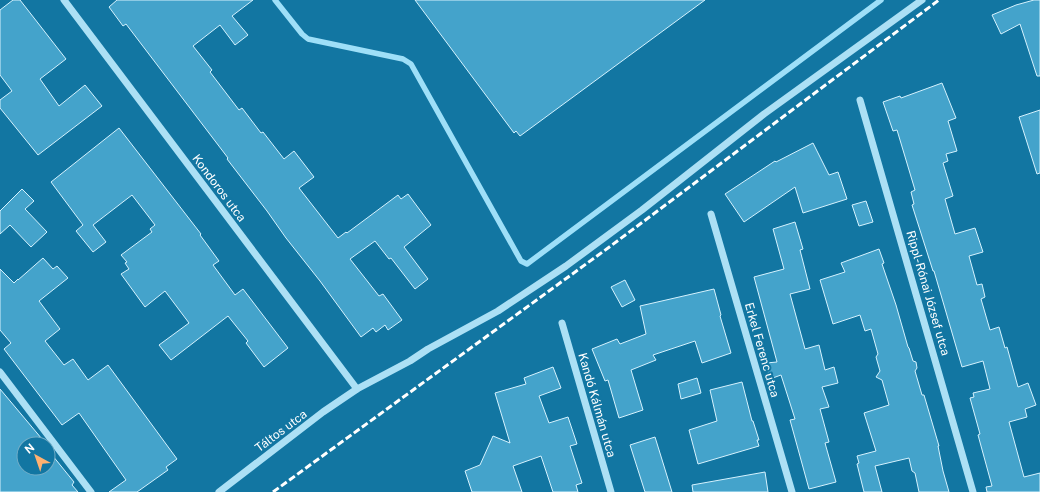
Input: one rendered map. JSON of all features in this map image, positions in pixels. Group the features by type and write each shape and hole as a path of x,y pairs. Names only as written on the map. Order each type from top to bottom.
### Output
{"street":[{"name":"Kondoros utca","path":"64,0 357,389"},
{"name":"Táltos utca","path":"219,492 323,412 357,389 410,361 428,349 498,310 547,279 642,210 792,93 922,0"},
{"name":"Rippl-Rónai József utca","path":"860,100 973,492"},
{"name":"Erkel Ferenc utca","path":"711,214 792,492"},
{"name":"Kandó Kálmán utca","path":"562,324 611,492"},
{"path":"0,372 91,492"}],"building":[{"path":"13,0 20,0 66,59 40,79 59,106 85,85 102,106 38,155 0,108 0,100 12,91 0,75 0,10"},
{"path":"117,0 253,0 232,16 248,35 235,45 220,25 193,46 212,70 210,72 239,110 242,108 261,133 263,132 284,159 294,151 314,177 299,188 338,238 398,195 401,199 408,194 431,225 404,247 428,279 415,289 391,258 389,259 375,241 350,259 379,296 383,294 402,320 388,330 385,325 376,332 373,328 361,337 126,24 123,26 109,7"},
{"path":"415,0 705,0 520,136 516,131 514,133"},
{"path":"1034,0 1040,0 1040,76 1037,76 1020,24 1001,34 992,15 1016,5"},
{"path":"942,83 956,118 948,121 957,151 946,154 948,161 943,163 953,196 945,199 955,234 975,228 983,252 969,256 977,285 982,284 985,297 981,299 990,330 999,327 1005,348 1007,347 1018,387 1028,383 1036,405 1025,409 1027,417 1009,422 1024,477 1040,473 1040,492 987,492 986,487 992,486 978,435 980,434 970,398 974,397 973,393 990,389 983,361 962,367 934,271 912,205 914,204 911,192 915,190 897,130 893,131 883,102 900,96 901,98"},
{"path":"1040,110 1040,173 1037,174 1019,117"},
{"path":"119,128 201,234 200,235 219,261 213,265 235,295 243,289 288,348 264,367 246,343 248,341 228,316 171,360 159,345 189,323 165,291 145,307 121,274 129,269 125,263 127,262 121,255 152,232 150,229 155,225 132,195 93,225 106,242 93,252 76,231 83,225 51,182"},
{"path":"813,143 829,175 838,172 847,199 803,213 795,187 744,222 725,194 775,161 776,162"},
{"path":"22,189 34,201 25,209 47,232 31,247 10,225 0,234 0,211"},
{"path":"866,201 873,222 859,226 852,205"},
{"path":"795,222 803,249 800,250 810,289 790,294 805,349 819,345 825,370 834,367 838,383 822,387 829,407 820,409 829,442 825,443 836,482 809,489 790,420 795,419 781,375 770,379 766,363 777,362 754,277 784,269 773,229"},
{"path":"879,249 884,263 882,264 908,347 913,361 916,362 917,368 915,371 922,395 924,395 939,446 943,471 949,492 919,492 915,473 912,471 909,458 875,466 882,492 864,492 857,464 859,463 857,456 876,451 864,413 889,405 882,380 876,377 880,371 876,357 878,354 871,329 865,331 860,315 833,324 820,280 845,272 841,263"},
{"path":"43,258 53,269 57,266 68,278 39,301 60,329 45,341 64,365 73,359 88,380 108,365 177,459 166,467 168,470 137,492 109,492 126,480 79,413 62,425 4,349 11,343 0,330 0,269 14,283"},
{"path":"625,280 635,300 622,307 611,287"},
{"path":"714,289 731,353 702,363 695,341 653,355 656,360 631,370 643,410 619,418 608,380 605,381 592,349 617,339 620,344 646,334 640,306"},
{"path":"553,367 561,388 539,396 549,423 568,417 577,444 570,446 582,483 576,485 578,492 553,492 541,456 513,466 522,492 472,492 465,471 480,465 493,436 510,443 495,393 526,384 524,378"},
{"path":"697,378 701,393 681,399 678,384"},
{"path":"742,382 752,421 759,440 757,440 759,446 698,464 689,430 717,421 710,390"},
{"path":"0,389 39,436 16,436 16,476 56,476 56,460 74,482 72,485 78,492 0,492"},
{"path":"655,437 672,492 645,492 630,445"},
{"path":"765,472 768,492 693,492 692,485"}],"waterway":[{"path":"275,0 302,34 308,39 403,59 411,64 521,261 527,264 881,0"}],"railway":[{"path":"273,492 608,248 939,0"}]}
